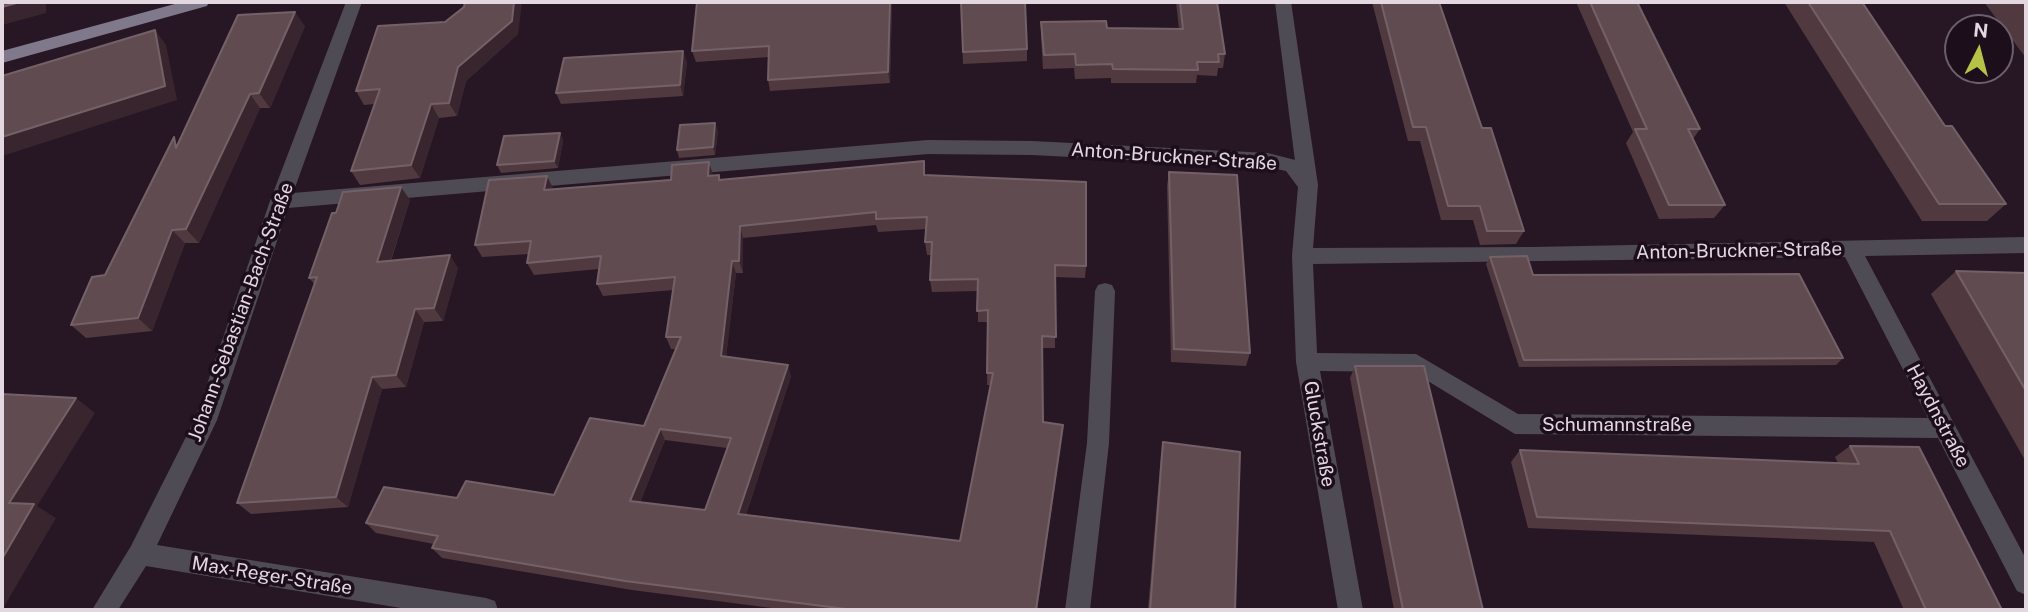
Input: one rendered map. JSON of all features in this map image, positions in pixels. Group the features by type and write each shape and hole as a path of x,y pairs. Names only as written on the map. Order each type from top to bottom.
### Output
{"main road":[{"path":"2,57 201,2"}],"street":[{"name":"Johann-Sebastian-Bach-Straße","path":"104,610 140,554 206,420 280,201 354,2"},
{"path":"1283,2 1308,185 1302,256"},
{"name":"Anton-Bruckner-Straße","path":"280,201 928,147 1032,148 1268,160 1292,166 1308,185"},
{"name":"Anton-Bruckner-Straße","path":"1302,256 2026,245"},
{"name":"Haydnstraße","path":"1851,248 2026,583"},
{"name":"Gluckstraße","path":"1302,256 1307,362 1350,610"},
{"path":"1077,610 1098,443 1105,291"},
{"name":"Schumannstraße","path":"1307,362 1416,363 1515,424 1944,428"},
{"name":"Max-Reger-Straße","path":"140,554 486,610"}],"building":[{"path":"2,2 20,2 2,7"},
{"path":"465,2 514,2 512,21 458,67 449,103 431,104 411,165 351,171 380,89 356,91 378,26 445,22 464,7"},
{"path":"697,2 890,2 888,72 768,80 769,46 692,51"},
{"path":"961,2 1025,2 1027,49 963,52"},
{"path":"1180,2 1217,2 1225,54 1218,54 1219,62 1197,62 1198,70 1113,69 1112,64 1076,65 1075,54 1044,55 1041,22 1106,21 1107,28 1183,29"},
{"path":"1381,2 1439,2 1482,128 1491,128 1524,231 1487,231 1480,206 1448,206 1426,127 1413,127"},
{"path":"1590,2 1637,2 1700,129 1688,129 1725,205 1669,205 1635,129 1647,129"},
{"path":"1808,2 1862,2 1945,126 1952,126 2006,204 1939,204"},
{"path":"295,12 259,93 250,94 186,229 172,230 138,318 71,325 92,277 105,275 174,137 176,148 238,15"},
{"path":"155,30 165,86 2,137 2,76"},
{"path":"683,51 680,85 556,93 564,58"},
{"path":"715,123 713,147 677,150 680,125"},
{"path":"560,133 554,161 497,165 504,136"},
{"path":"924,161 924,175 1086,182 1086,266 1055,265 1056,337 1042,336 1043,422 1063,425 1036,610 854,610 625,581 432,548 438,536 366,523 384,487 457,498 466,481 554,495 590,418 644,426 681,337 666,337 675,277 597,284 601,256 527,263 531,241 475,245 489,180 547,176 544,190 671,180 672,165 709,162 708,176 719,175 719,180","holes":["876,212 876,219 927,217 925,242 932,242 930,280 978,279 977,311 988,310 987,373 993,373 960,541 738,514 788,365 721,356 732,261 739,261 740,226","660,429 731,438 705,510 630,501"]},
{"path":"1169,172 1237,175 1250,353 1174,349"},
{"path":"401,187 377,262 450,255 434,308 415,309 396,375 372,377 336,497 237,503 317,277 309,278 332,213 336,213 343,192"},
{"path":"1527,256 1533,275 1799,274 1843,358 1524,360 1490,257"},
{"path":"1956,271 2026,273 2026,391"},
{"path":"1355,366 1424,366 1483,610 1403,610"},
{"path":"2,394 76,398 9,503 34,504 2,559"},
{"path":"1163,442 1240,452 1235,610 1150,610"},
{"path":"1850,446 1919,447 2002,610 1926,610 1890,531 1537,517 1520,450 1859,464"}]}
